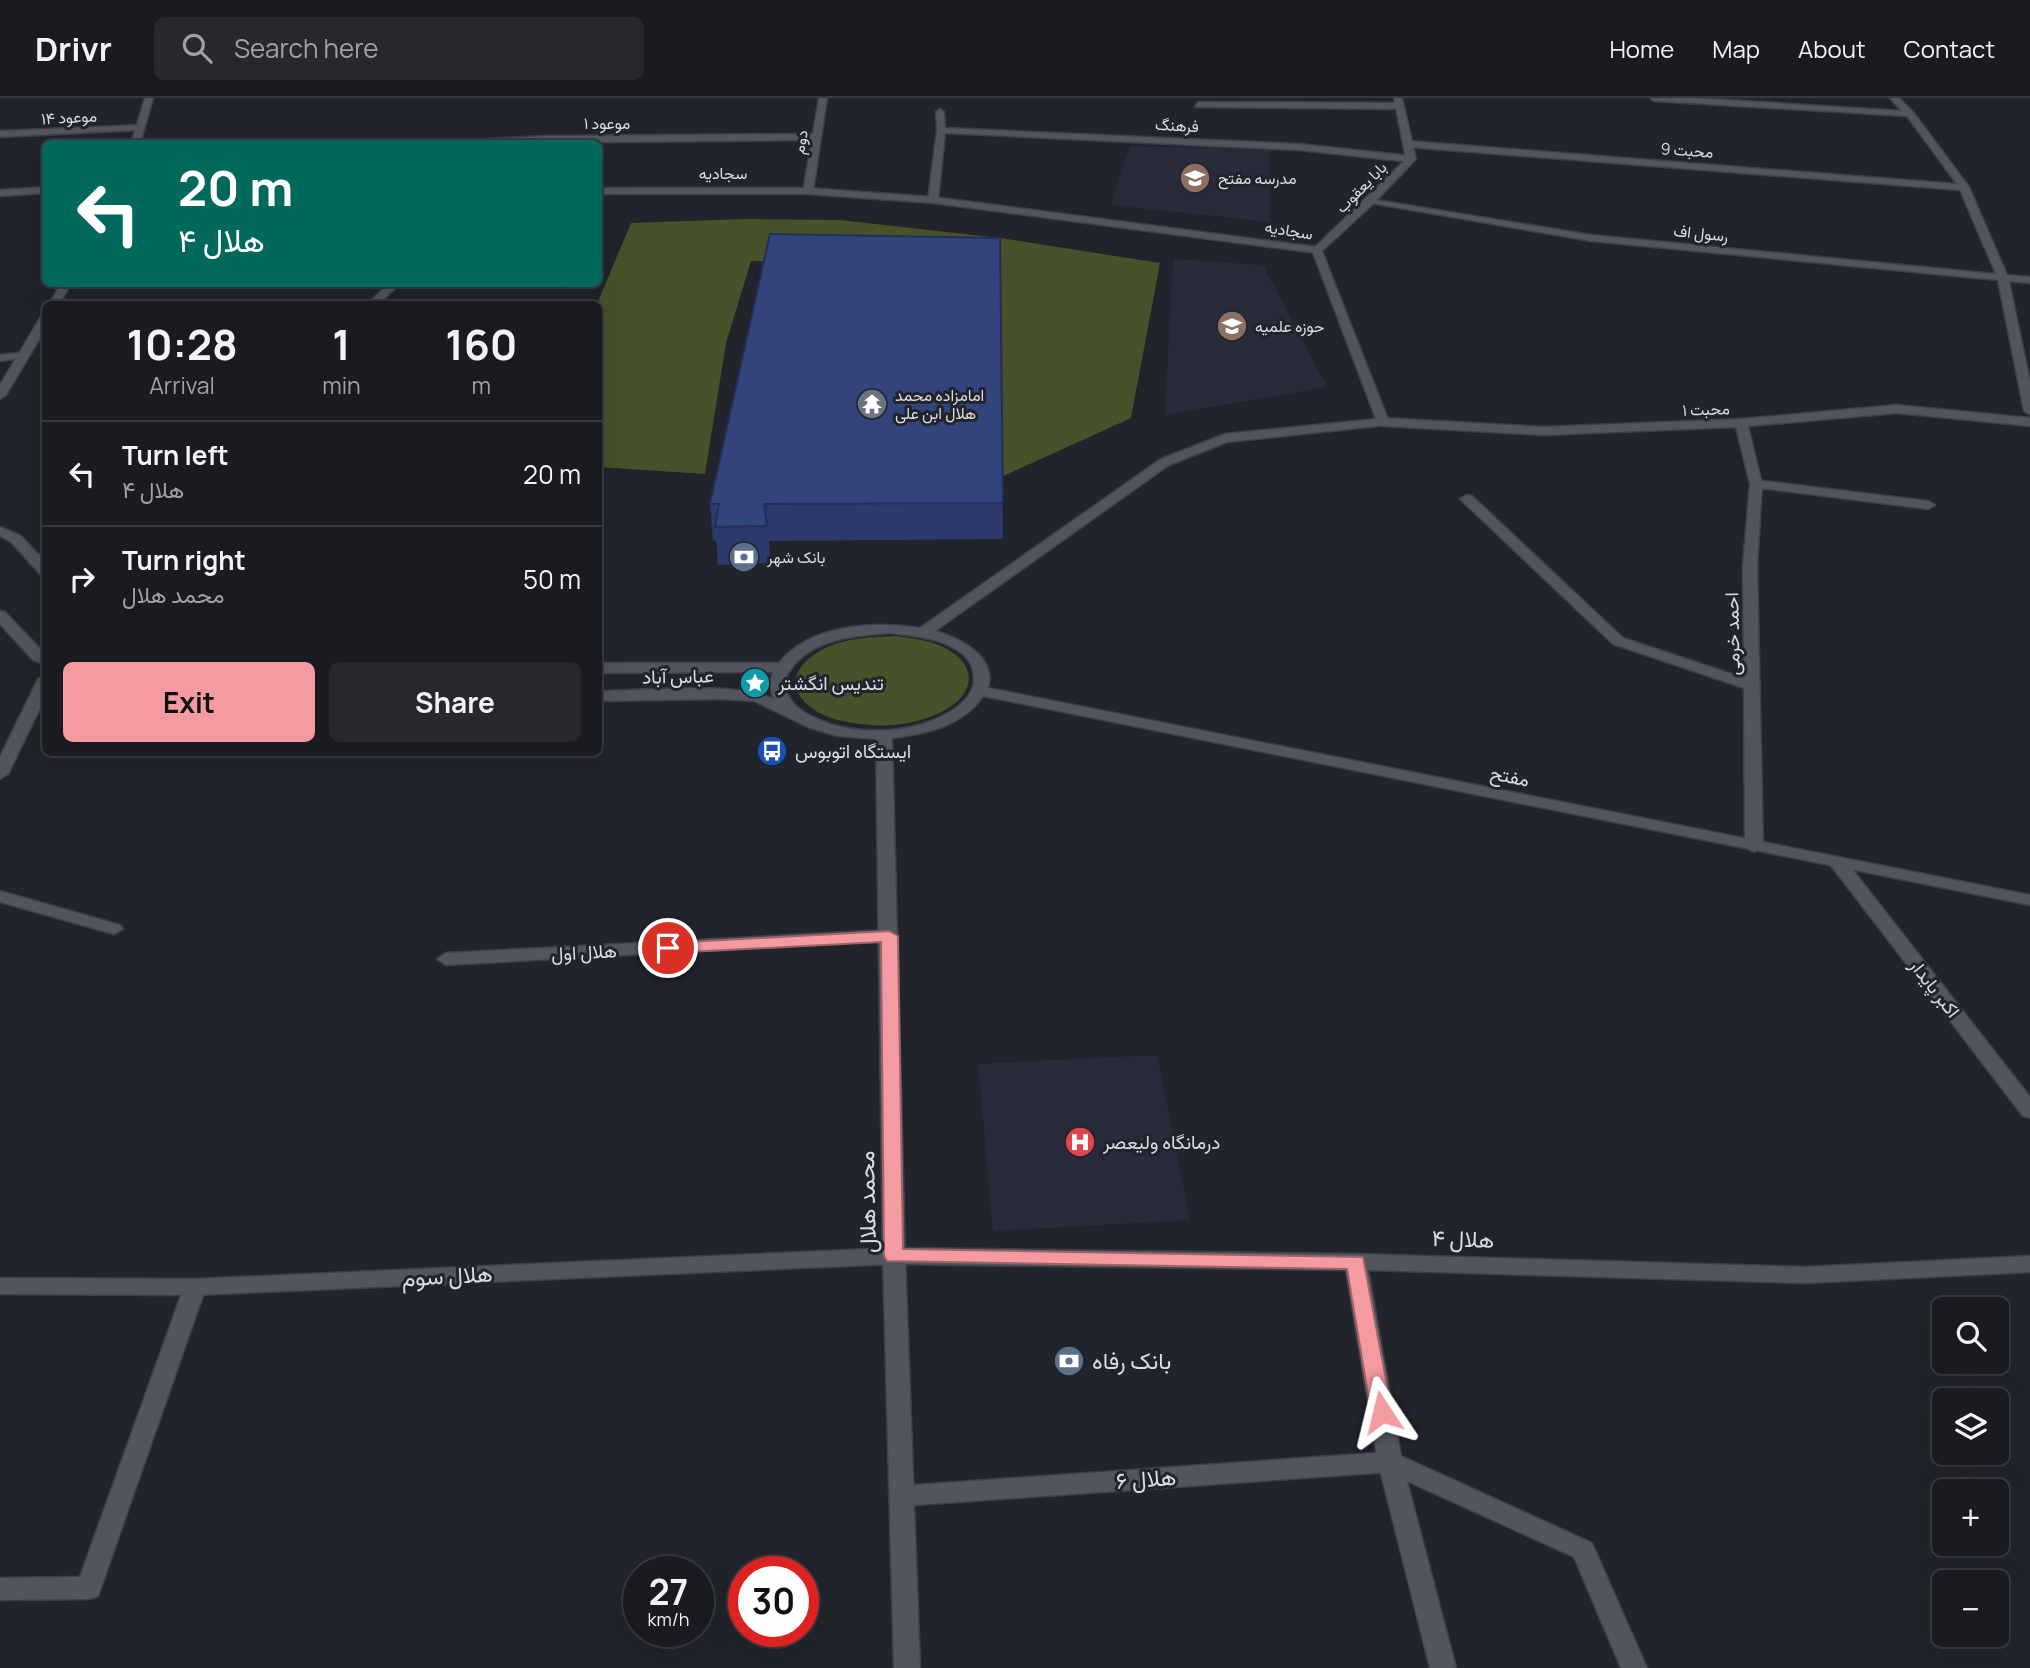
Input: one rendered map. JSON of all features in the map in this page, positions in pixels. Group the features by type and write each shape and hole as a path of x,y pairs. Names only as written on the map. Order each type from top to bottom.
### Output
{"street":[{"path":"136,140 149,98"},
{"name":"دوم","path":"808,191 823,98"},
{"path":"1654,98 1910,114"},
{"path":"1894,98 1910,114 1964,187 2003,278 2030,411"},
{"path":"1198,105 1399,102"},
{"name":"بابا یعقوب","path":"1317,250 1370,202 1411,159 1399,102"},
{"path":"933,200 941,130 940,112"},
{"name":"موعود ۱۴","path":"0,134 140,127"},
{"name":"فرهنگ","path":"941,130 1299,147 1411,159"},
{"name":"موعود ۱","path":"516,140 817,137"},
{"name":"محبت 9","path":"1408,144 1964,187"},
{"path":"0,193 42,190"},
{"name":"سجادیه","path":"602,191 808,191 933,200 1317,250 1383,422"},
{"name":"رسول اف","path":"1370,202 1591,238 2030,280"},
{"path":"376,301 391,287"},
{"path":"2,389 42,325"},
{"path":"0,358 24,355"},
{"name":"محبت ۱","path":"1383,422 1544,431 1741,423 1897,410 2030,422"},
{"path":"923,633 1164,462 1225,438 1383,422"},
{"name":"احمد خرمی","path":"1741,423 1756,484 1749,566 1754,847"},
{"path":"1756,484 1928,505"},
{"path":"1466,499 1618,642 1752,686"},
{"path":"0,531 16,538 40,558"},
{"path":"0,615 42,658"},
{"path":"795,715 781,700 776,683 782,667 798,652 824,639 856,631 890,629 923,633 952,642 973,656 983,672 981,691"},
{"name":"عباس آباد","path":"602,668 782,667"},
{"path":"0,774 42,687"},
{"name":"عباس آباد","path":"602,696 720,694 757,697 819,726 839,731 884,734 917,730 947,720 969,707 981,691"},
{"name":"مفتح","path":"981,691 2030,900"},
{"name":"محمد هلال","path":"884,734 894,1256 907,1668"},
{"name":"اکبر پایدار","path":"1839,864 2030,1111"},
{"path":"0,896 114,929"},
{"name":"هلال اول","path":"446,960 889,936"},
{"name":"هلال ۴","path":"894,1256 1356,1262 1807,1275 2030,1264"},
{"name":"هلال سوم","path":"0,1286 195,1287 894,1256"},
{"path":"1356,1262 1390,1462 1443,1668"},
{"path":"0,1590 89,1588 195,1287"},
{"path":"1390,1462 1583,1550 1634,1668"},
{"name":"هلال ۶","path":"901,1496 1390,1462"}],"shaded area":[{"name":"مدرسه مفتح","path":"1130,146 1269,150 1270,222 1111,205"},
{"name":"حوزه علمیه","path":"1173,259 1263,265 1327,387 1165,415"},
{"name":"درمانگاه ولیعصر","path":"1157,1055 1190,1220 993,1231 978,1064"}],"green space":[{"path":"745,219 840,220 1000,238 1160,263 1131,418 999,478 1000,268 751,261 726,343 705,474 602,467 602,301 598,301 631,223"},
{"path":"896,636 935,644 958,657 969,675 965,693 958,701 925,719 875,725 850,723 825,715 813,709 798,692 798,672 805,662 818,652 846,641"}],"building":[{"name":"امامزاده محمد هلال ابن علی","path":"770,234 1000,238 1003,503 764,504 767,526 715,527 719,504 710,504"}],"place":[{"name":"مدرسه مفتح","path":"1195,178"},
{"name":"حوزه علمیه","path":"1232,326"},
{"name":"امامزاده محمد هلال ابن علی","path":"872,404"},
{"name":"بانک شهر","path":"744,557"},
{"name":"تندیس انگشتر","path":"755,683"},
{"name":"ایستگاه اتوبوس","path":"772,751"},
{"name":"درمانگاه ولیعصر","path":"1080,1142"},
{"name":"بانک رفاه","path":"1069,1361"}],"route":[{"path":"668,948 889,936 894,1256 1356,1262 1382,1412"}]}
